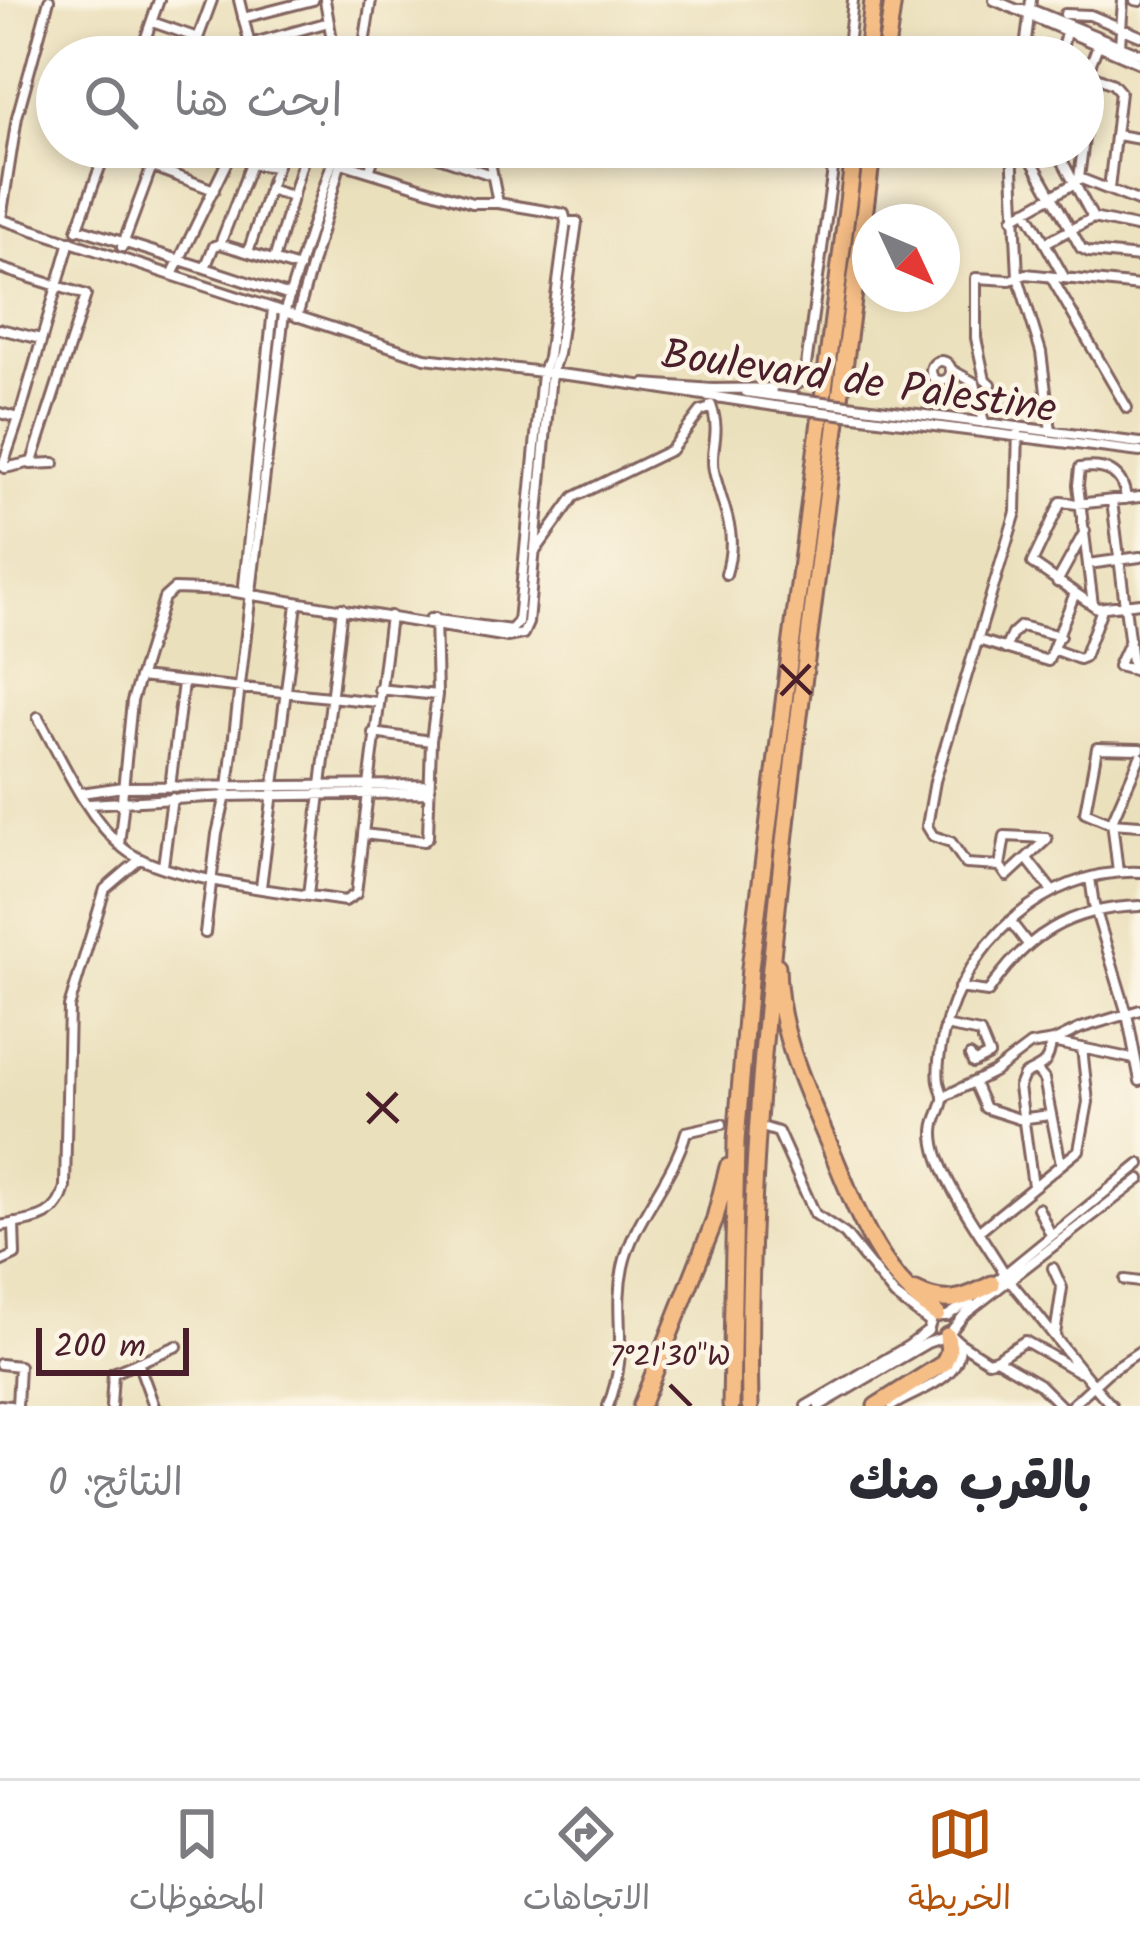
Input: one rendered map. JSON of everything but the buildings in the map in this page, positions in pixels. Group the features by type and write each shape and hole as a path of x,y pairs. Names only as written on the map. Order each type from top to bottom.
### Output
{"highway":[{"path":"870,36 874,0"},
{"path":"888,36 893,0"},
{"path":"731,1406 736,1141 770,794 852,168"},
{"path":"750,1406 752,1183 775,920 870,168"},
{"path":"775,920 779,1002 800,1078 854,1208 891,1272 935,1321"},
{"path":"640,1406 714,1222 736,1141"},
{"path":"891,1272 911,1288 939,1300 960,1300 1002,1279"},
{"path":"876,1406 944,1363 949,1336"}],"street":[{"path":"39,36 49,0"},
{"path":"147,36 159,0"},
{"path":"199,36 212,0"},
{"path":"239,0 248,36"},
{"path":"243,18 313,0"},
{"path":"325,0 331,36"},
{"path":"365,36 370,0"},
{"path":"849,36 853,0"},
{"path":"994,0 1088,36"},
{"path":"1063,36 1067,0"},
{"path":"1119,50 1123,0"},
{"path":"1064,25 1087,14 1140,36"},
{"path":"152,22 192,36"},
{"path":"278,36 328,22"},
{"path":"1064,25 1083,36"},
{"path":"1104,43 1140,59"},
{"path":"1104,46 1119,50"},
{"path":"0,219 17,117 36,48"},
{"path":"1104,82 1119,89 1109,189"},
{"path":"1117,135 1140,139"},
{"path":"54,463 3,465 57,286 100,168"},
{"path":"118,257 152,168"},
{"path":"160,168 214,190"},
{"path":"172,275 224,168"},
{"path":"220,244 249,168"},
{"path":"248,252 276,168"},
{"path":"274,260 301,168"},
{"path":"248,596 284,313 335,168"},
{"path":"297,317 335,168"},
{"path":"362,168 472,203 564,214 519,630"},
{"path":"470,168 491,175"},
{"path":"490,168 498,203"},
{"path":"534,553 574,497 671,450 710,398 791,388 804,380 833,168"},
{"path":"1012,168 1018,277 1041,352 1051,431"},
{"path":"1036,168 1086,251 1140,257"},
{"path":"1067,168 1093,218 1140,228"},
{"path":"1077,180 1079,168"},
{"path":"1013,218 1077,180 1140,202"},
{"path":"269,189 293,197"},
{"path":"1026,210 1064,278"},
{"path":"1046,243 1093,218"},
{"name":"Boulevard de Palestine","path":"0,219 425,358 710,398 775,401 1017,431 1140,452"},
{"path":"119,845 132,701 166,594 182,587 505,629 519,630 528,623 546,374 558,354 577,222 566,222"},
{"path":"78,228 290,296"},
{"path":"206,268 214,246 220,244 298,268"},
{"path":"0,268 86,297 30,464"},
{"path":"1051,277 1126,408"},
{"path":"991,384 985,380 976,342 975,280 1051,277 1140,286"},
{"path":"205,933 240,688 248,596 244,585 273,309"},
{"path":"0,329 41,339"},
{"path":"952,370 974,381 981,423"},
{"path":"710,398 719,427 715,475 734,537 726,574"},
{"name":"Boulevard de Palestine","path":"847,410 1140,443"},
{"path":"0,412 19,418"},
{"path":"1000,866 966,864 951,842 934,836 927,826 935,781 1017,505 1017,431"},
{"path":"1055,650 1084,657 1098,608 1088,564 1080,468 1114,472 1122,480 1126,499"},
{"path":"1140,497 1060,503 1032,560 1036,570 1098,608 1140,603"},
{"path":"1112,501 1137,671"},
{"path":"1057,582 1085,531"},
{"path":"1088,564 1140,557"},
{"path":"978,640 1046,662 1076,593"},
{"path":"261,887 297,604"},
{"path":"308,895 342,608"},
{"path":"38,717 81,793 119,845 140,859 212,878 345,901 354,897 390,616"},
{"path":"363,834 424,841 428,837 437,695 432,621"},
{"path":"1005,649 1022,626 1060,636"},
{"path":"139,677 377,702"},
{"path":"170,787 183,683"},
{"path":"379,689 437,695"},
{"path":"373,734 431,741"},
{"path":"1118,872 1112,823 1140,753 1096,748 1085,812 1112,823 1140,825"},
{"path":"81,793 123,787 429,789"},
{"path":"89,804 227,791"},
{"path":"163,866 172,798"},
{"path":"1005,836 1047,838 1027,860 1007,876 1000,866 1005,836"},
{"path":"0,1226 53,1213 63,1199 69,1007 74,982 107,885 140,859"},
{"path":"1027,860 1053,892"},
{"path":"944,1097 939,1064 946,1026 975,957 1010,921 1053,892 1090,878 1140,872"},
{"path":"1090,878 1140,1081"},
{"path":"959,988 988,992 1012,956 1051,928 1096,912 1140,906"},
{"path":"1010,921 1027,944"},
{"path":"1112,1406 1079,1372 1055,1334 1002,1279 935,1145 935,1113 944,1097 1030,1045 1140,1010"},
{"path":"946,1026 982,1035 989,1055 974,1063 970,1056"},
{"path":"1051,1042 1134,1059"},
{"path":"1033,1186 1021,1078 1049,1060 1051,1042"},
{"path":"980,1232 1079,1150 1088,1102 1082,1048"},
{"path":"1037,1071 1044,1079 1061,1164"},
{"path":"974,1083 981,1106 1024,1119 1049,1115"},
{"path":"608,1406 622,1359 621,1280 626,1258 674,1167 686,1132 722,1124"},
{"path":"762,1127 778,1132 814,1214 845,1234 895,1296 988,1361 1025,1341 1079,1372"},
{"path":"819,1406 949,1336 1002,1279 1140,1164"},
{"path":"806,1406 1002,1279 1140,1179"},
{"path":"1038,1208 1052,1234"},
{"path":"0,1262 15,1256 14,1223"},
{"path":"1053,1268 1062,1288 1055,1334"},
{"path":"1124,1280 1140,1282"},
{"path":"892,1406 948,1375 959,1359 949,1336 935,1321"},
{"path":"111,1406 113,1373 178,1346"},
{"path":"1071,1406 1107,1372 1140,1351"},
{"path":"996,1359 1039,1384 1061,1406"},
{"path":"138,1362 154,1406"},
{"path":"0,1364 20,1366 13,1406 0,1405"}]}
